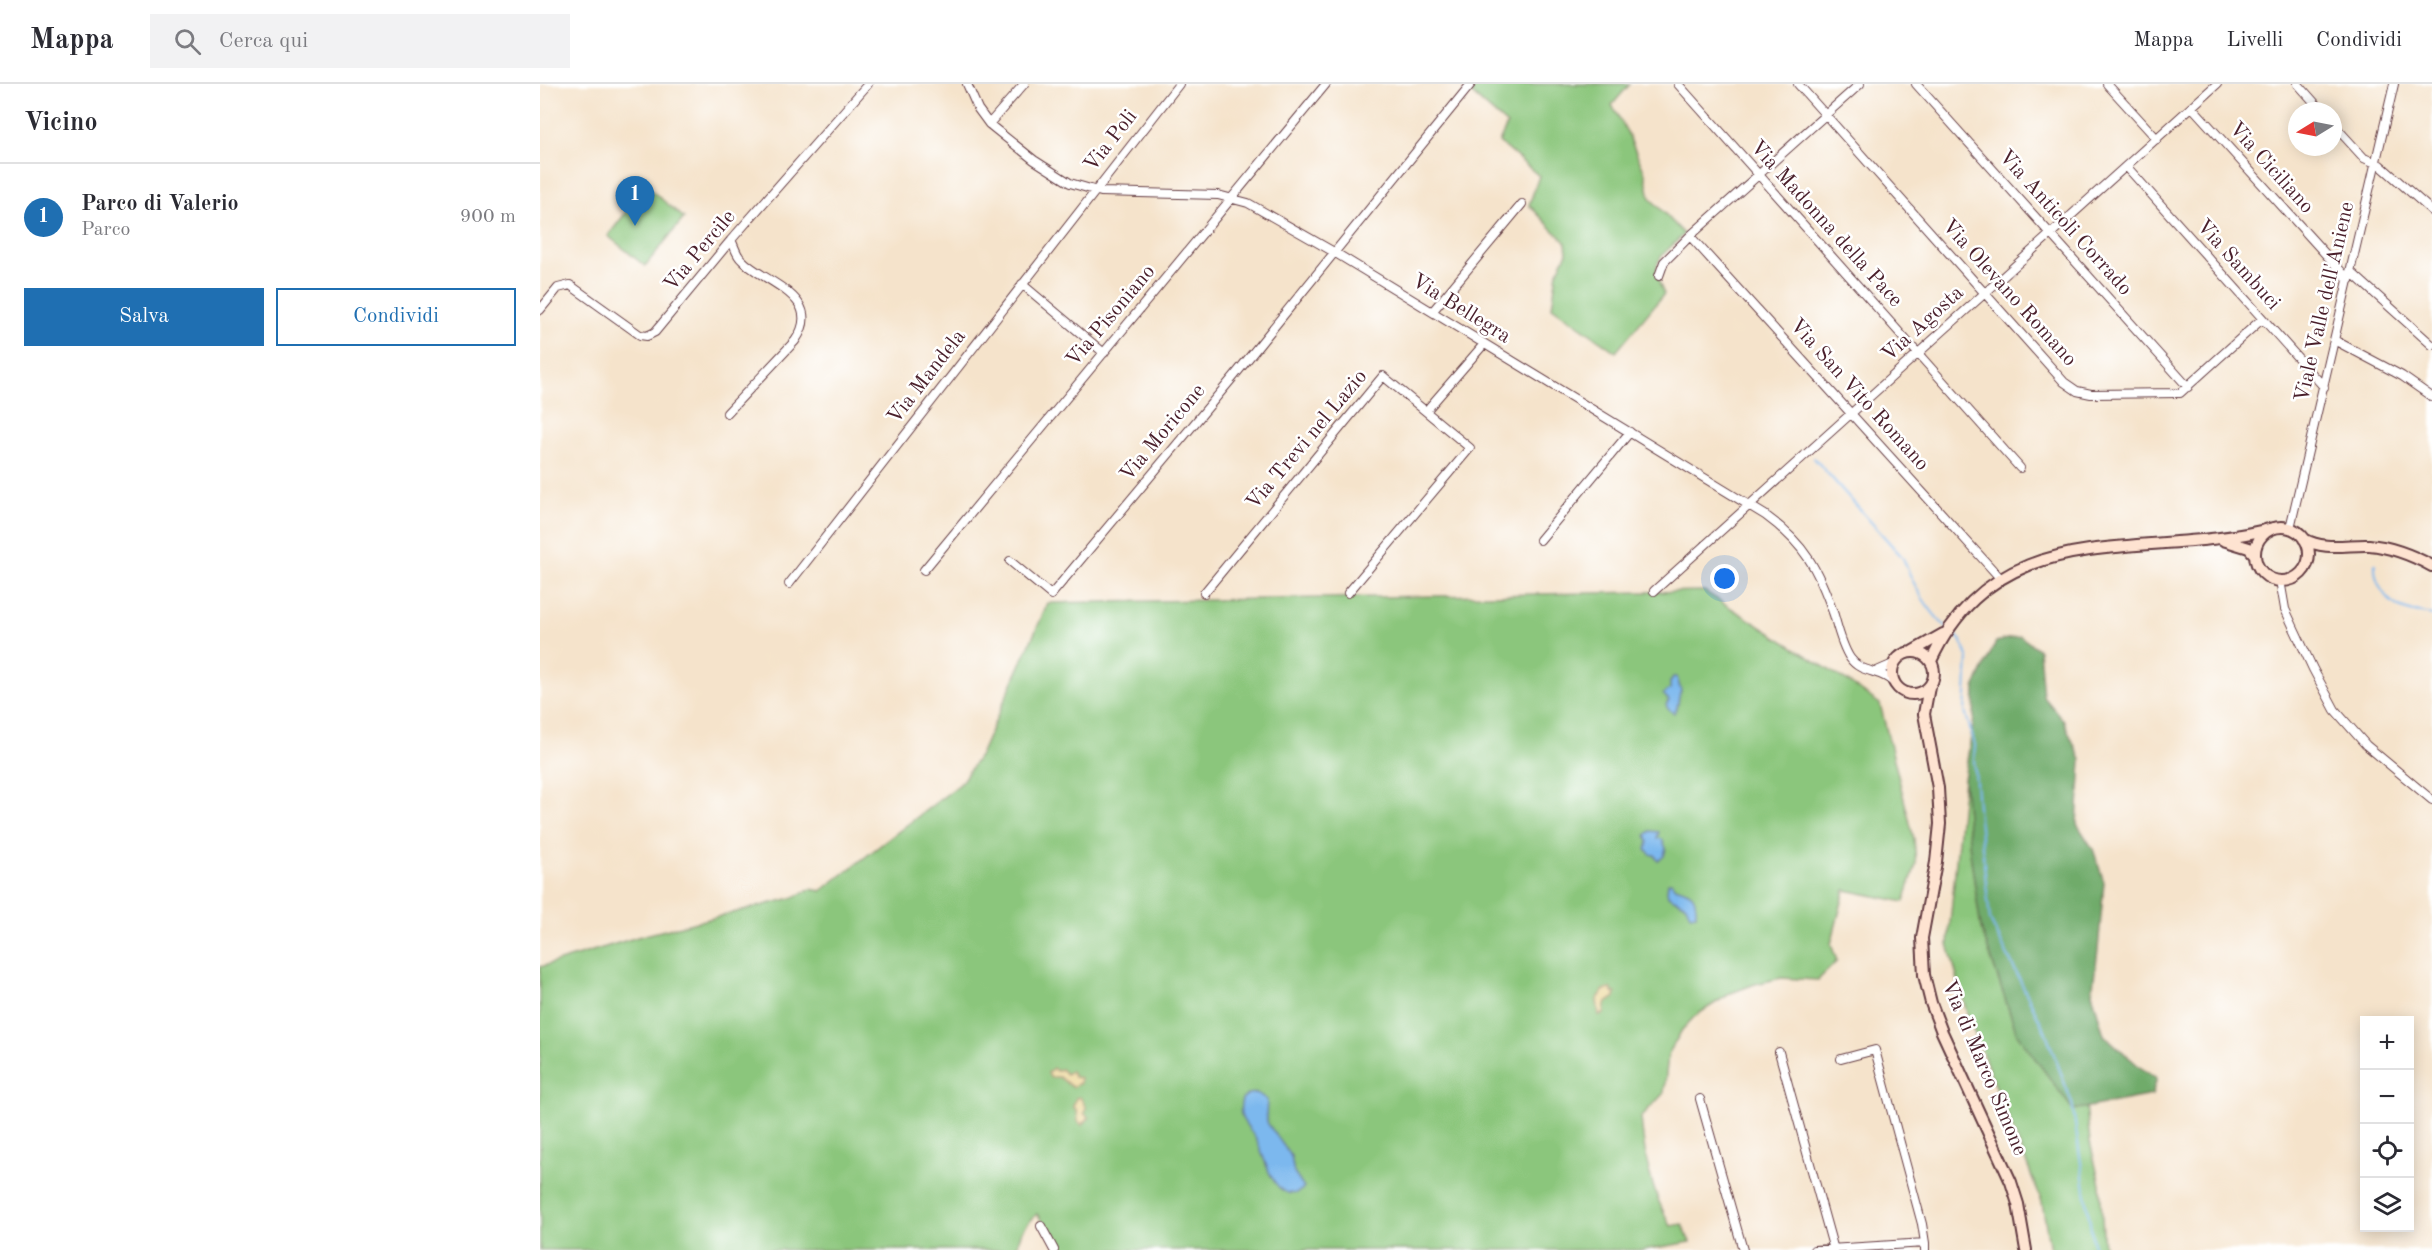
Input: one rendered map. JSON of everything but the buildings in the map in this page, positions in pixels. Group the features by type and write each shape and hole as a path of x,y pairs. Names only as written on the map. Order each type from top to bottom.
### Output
{"street":[{"name":"Via Percile","path":"540,310 558,288 570,285 635,333 644,336 651,334 662,326 731,240 868,84"},
{"name":"Via Bellegra","path":"967,84 976,105 989,124 1059,177 1094,192 1233,197 1253,205 1750,506 1781,527 1806,552 1823,583 1848,655 1857,666 1884,674 1893,682"},
{"path":"989,124 1024,84"},
{"name":"Via Poli","path":"1094,192 1179,84"},
{"name":"Via Pisoniano","path":"924,570 1326,84"},
{"path":"1334,252 1471,84"},
{"name":"Via Madonna della Pace","path":"1678,84 2020,468"},
{"name":"Via Olevano Romano","path":"1797,84 2073,390 2091,394 2180,393 2262,319"},
{"path":"1659,276 1664,262 1690,236 1860,84"},
{"name":"Via Anticoli Corrado","path":"1916,84 2188,387"},
{"path":"2107,84 2157,139"},
{"name":"Via Agosta","path":"1654,591 2217,84"},
{"path":"2298,84 2314,102"},
{"name":"Viale Valle dell'Aniene","path":"2290,528 2394,84"},
{"name":"Via Ciciliano","path":"2192,107 2350,276 2432,345"},
{"path":"2342,134 2364,158 2375,163 2432,211"},
{"name":"Via Sambuci","path":"2126,166 2324,387"},
{"name":"Via Mandela","path":"789,584 1094,192"},
{"path":"1432,312 1522,204"},
{"name":"Via San Vito Romano","path":"1690,236 2001,579"},
{"path":"727,413 795,341 802,331 804,321 799,304 791,294 744,262 737,255 731,240"},
{"name":"Via Moricone","path":"1010,561 1051,595 1235,375 1334,252"},
{"path":"1022,284 1104,353"},
{"path":"2334,340 2402,376 2432,397"},
{"path":"1426,411 1484,344"},
{"name":"Via Trevi nel Lazio","path":"1204,593 1383,376 1470,448 1348,593"},
{"path":"1540,540 1630,432"},
{"path":"2255,555 2260,539 2274,528"},
{"path":"1931,661 1943,634 1954,621 1967,606 2001,579 2022,566 2045,557 2080,550 2220,539 2274,528 2290,528 2304,539 2322,546 2368,545 2389,548 2432,566"},
{"path":"2220,539 2249,548 2255,555 2260,570 2280,580 2293,578 2317,553 2334,546"},
{"path":"2304,539 2309,555 2307,564"},
{"path":"2280,580 2285,609 2335,710 2366,745 2432,800"},
{"path":"1873,671 1893,664 1901,655 1943,634"},
{"path":"1893,664 1893,682 1903,692 1917,694 1929,687 1934,674 1931,661 1923,654 1913,651"},
{"name":"Via di Marco Simone","path":"1929,687 1924,708 1925,722 1938,788 1940,824 1936,862 1922,938 1924,975 1942,1032 2011,1182 2026,1250"},
{"name":"Via di Marco Simone","path":"1903,692 1919,708 1925,722"},
{"path":"1814,1250 1925,1246 1922,1224 1875,1050 1841,1059"},
{"path":"1779,1052 1834,1249"},
{"path":"1700,1099 1743,1250"},
{"path":"1041,1226 1054,1250"}],"green space":[{"path":"1477,84 1630,84 1612,105 1645,173 1650,198 1684,234 1663,255 1657,266 1659,283 1664,294 1616,352 1552,307 1557,272 1567,253 1566,243 1529,205 1539,176 1499,142 1507,125 1471,93"},
{"path":"646,186 684,218 645,266 608,236"},
{"path":"1704,591 1880,704 1914,839 1916,864 1904,902 1845,890 1831,944 1837,961 1818,980 1781,978 1755,984 1731,993 1695,1016 1682,1030 1668,1055 1664,1093 1641,1117 1644,1146 1658,1200 1671,1226 1682,1224 1691,1242 1643,1250 1059,1250 1056,1240 1037,1214 1021,1234 1018,1250 540,1250 540,967 641,936 792,898 811,889 821,891 960,784 980,755 1048,603"},
{"path":"2020,636 2039,650 2043,696 2063,720 2081,760 2077,824 2093,849 2104,882 2092,993 2104,1035 2141,1068 2157,1078 2152,1095 2073,1110 2017,1034 1981,928 1970,852 1964,779 1974,718 1975,686 1996,642"},
{"path":"1964,779 1970,852 1981,928 2017,1034 2086,1105 2090,1142 2100,1184 2104,1250 2050,1250 2042,1202 1968,1017 1948,944"}],"sand":[{"path":"1612,989 1612,993 1616,993 1615,997 1605,1004 1604,1014 1599,1015 1597,1000 1604,990"},
{"path":"1053,1068 1056,1071 1061,1069 1066,1074 1071,1071 1074,1077 1080,1078 1080,1083 1072,1087 1059,1077 1050,1077 1048,1073"},
{"path":"1080,1097 1086,1108 1084,1113 1089,1118 1082,1125 1078,1121 1077,1110 1073,1107 1076,1098"}],"water":[{"path":"1673,677 1677,677 1681,691 1674,713 1668,709 1666,705 1669,700 1663,694 1670,689"},
{"path":"1650,831 1659,832 1657,838 1662,839 1666,848 1664,856 1658,861 1655,855 1646,850 1648,842 1646,835"},
{"path":"1671,882 1675,887 1692,894 1696,914 1690,915 1686,905 1668,896 1668,883"},
{"path":"1257,1093 1267,1100 1268,1124 1291,1156 1294,1173 1304,1188 1297,1193 1281,1190 1275,1183 1254,1135 1242,1118 1242,1099 1248,1094"}],"waterway":[{"path":"1814,458 1903,558 1921,596 1948,629"},
{"path":"2375,564 2378,583 2394,604 2403,609 2432,615"},
{"path":"1953,632 1962,642 1968,657 1965,711 1975,745 1979,818 1990,920 2046,1033 2072,1103 2094,1250"}],"place":[{"name":"Parco di Valerio","path":"635,226"}]}
